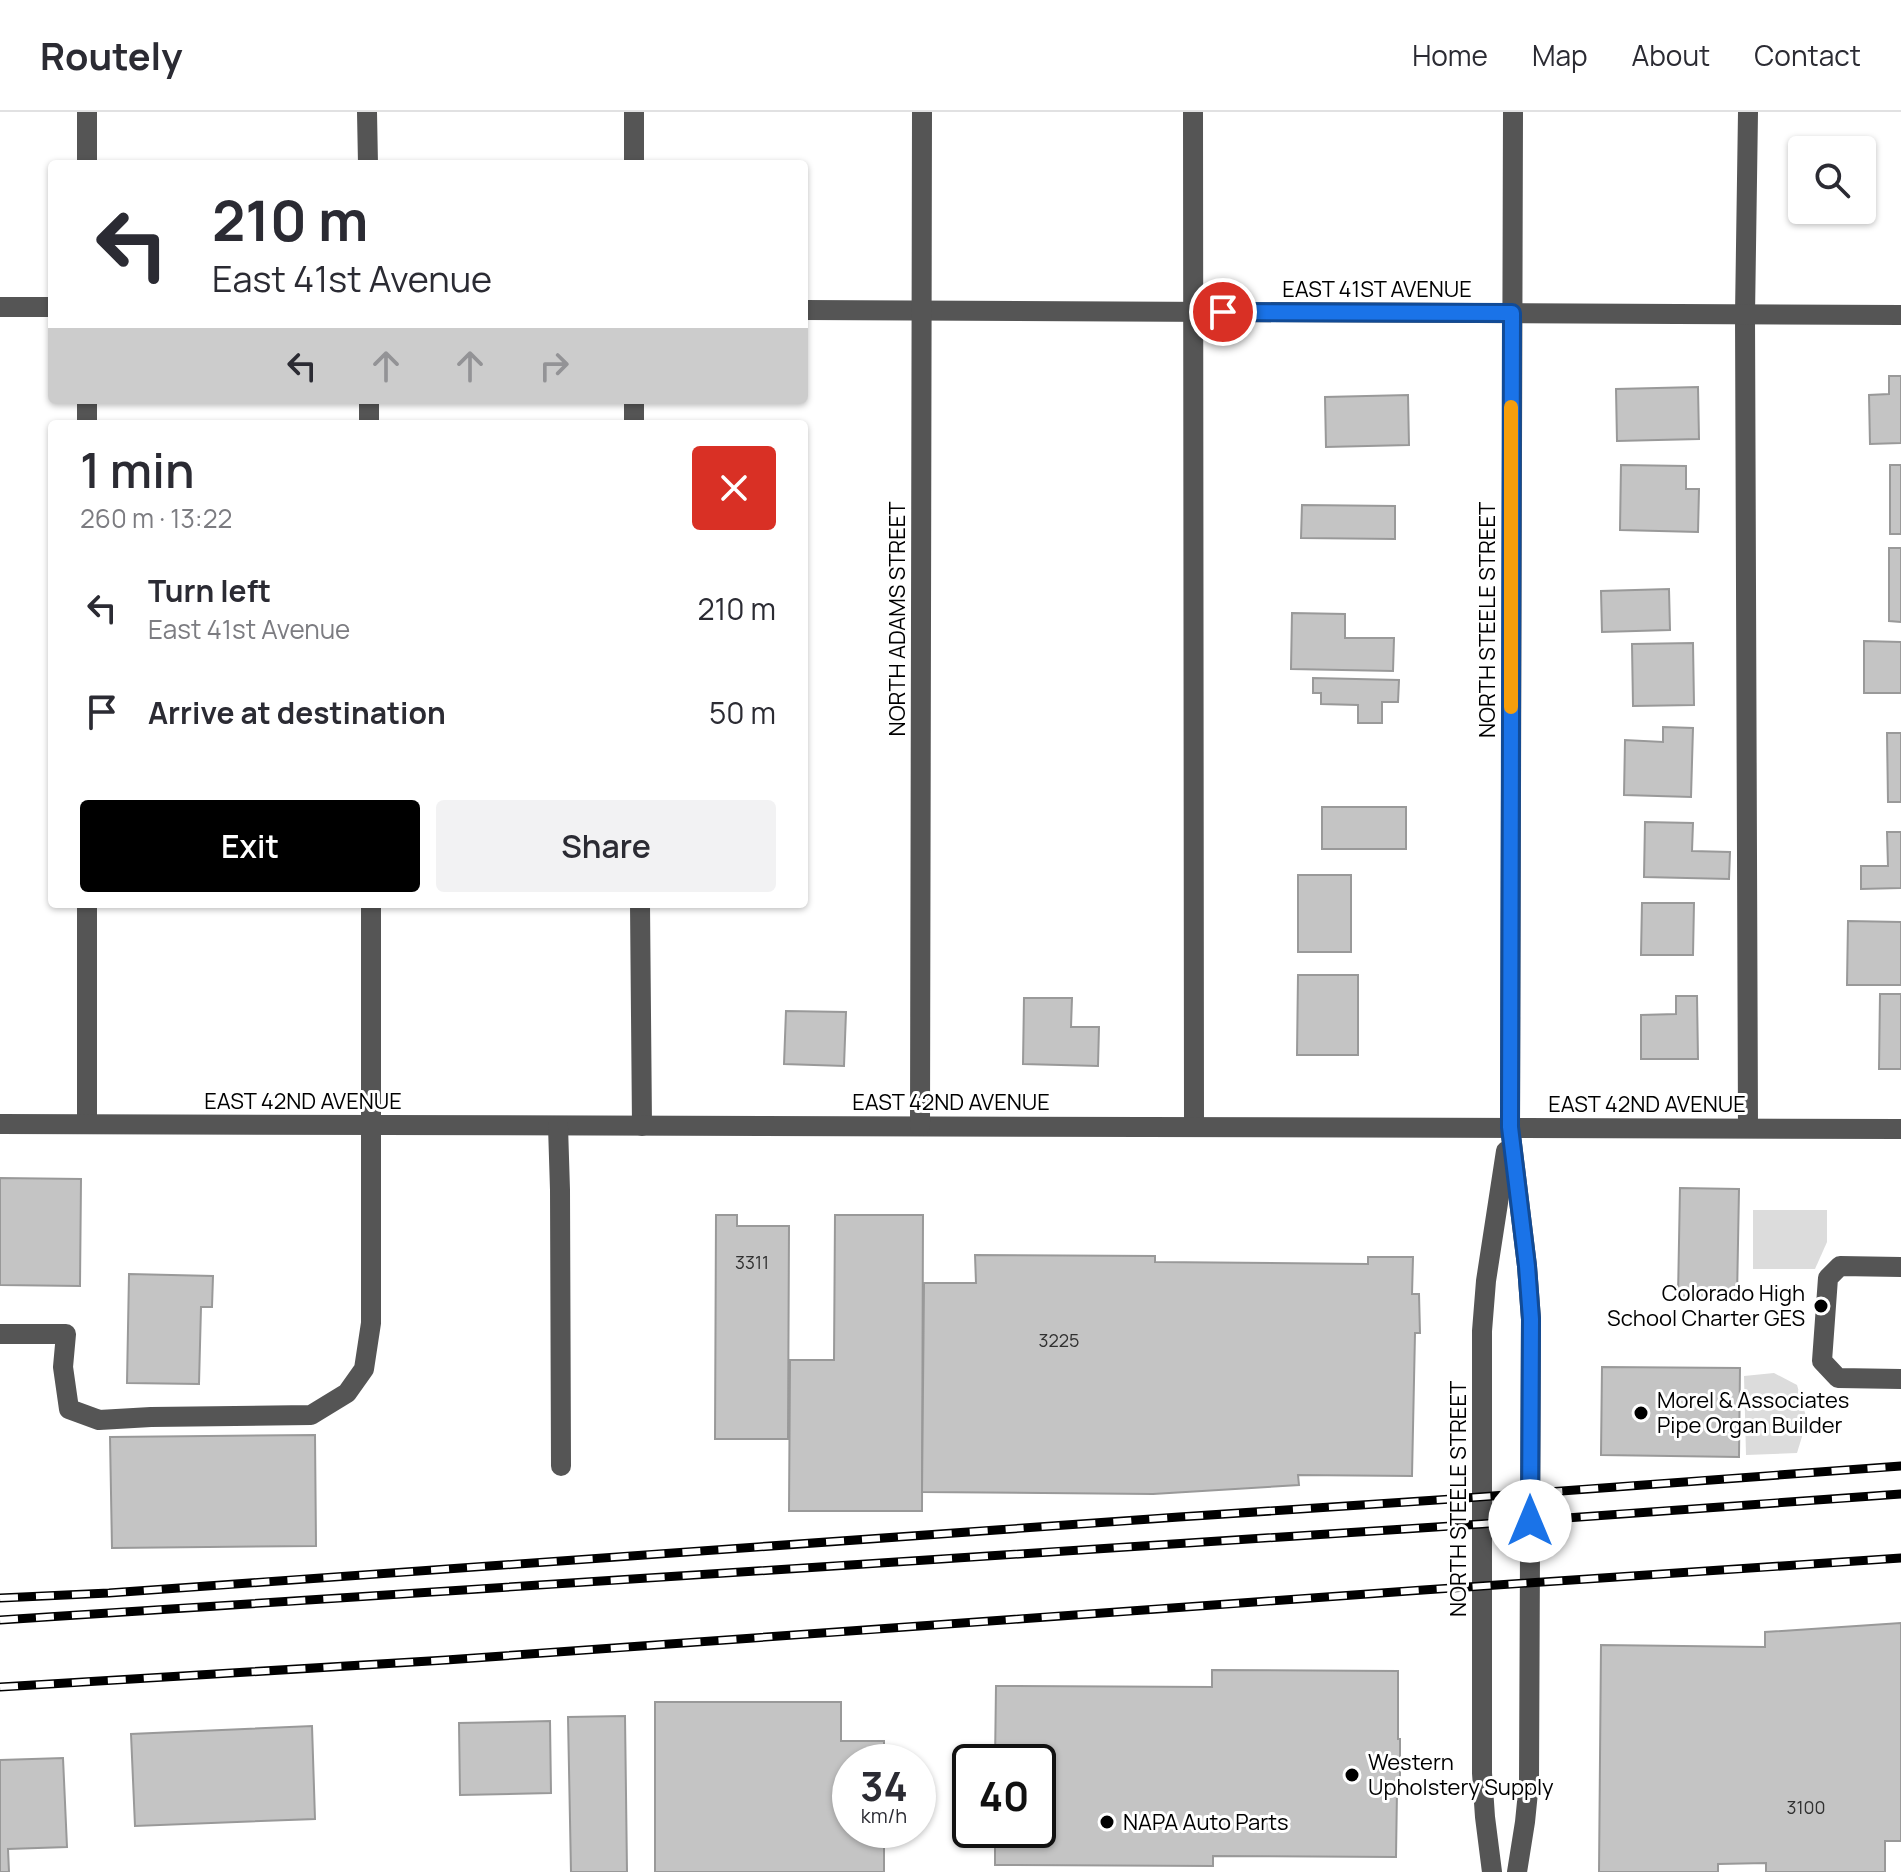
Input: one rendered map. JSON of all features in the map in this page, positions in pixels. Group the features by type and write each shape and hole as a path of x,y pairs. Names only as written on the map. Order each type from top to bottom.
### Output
{"street":[{"path":"87,112 87,160"},
{"path":"367,112 368,160"},
{"path":"634,112 634,160"},
{"name":"NORTH ADAMS STREET","path":"920,1126 922,112"},
{"path":"1193,112 1194,1127"},
{"name":"NORTH STEELE STREET","path":"1513,112 1510,1127 1531,1319 1529,1782 1517,1872"},
{"path":"1748,112 1745,315 1748,1128"},
{"path":"0,307 48,307"},
{"name":"EAST 41ST AVENUE","path":"808,310 1901,315"},
{"path":"87,908 87,1124"},
{"path":"0,1334 66,1334 63,1367 69,1409 99,1420 311,1415 347,1393 364,1369 371,1323 371,908"},
{"path":"640,908 642,1126"},
{"name":"EAST 42ND AVENUE","path":"0,1124 1901,1129"},
{"path":"558,1126 561,1466"},
{"name":"NORTH STEELE STREET","path":"1492,1872 1482,1773 1482,1331 1486,1281 1510,1127"},
{"path":"1901,1267 1840,1266 1828,1278 1822,1361 1838,1378 1901,1379"}],"shaded area":[{"path":"1753,1210 1827,1210 1827,1242 1815,1269 1753,1269"},
{"path":"1774,1373 1797,1385 1807,1420 1797,1453 1746,1455 1744,1376"}],"building":[{"path":"1889,376 1901,376 1901,443 1870,444 1869,395 1889,394"},
{"path":"1698,387 1699,439 1617,441 1616,389"},
{"path":"1408,395 1409,445 1326,447 1325,397"},
{"path":"1621,465 1686,466 1686,489 1699,489 1698,532 1620,530"},
{"path":"1890,465 1901,465 1901,534 1890,534"},
{"path":"1302,505 1395,506 1395,539 1301,538"},
{"path":"1889,548 1901,548 1901,622 1889,621"},
{"path":"1669,589 1670,630 1602,632 1601,591"},
{"path":"1292,613 1345,614 1345,638 1394,638 1393,671 1291,669"},
{"path":"1864,641 1901,642 1901,693 1864,693"},
{"path":"1693,643 1694,705 1633,706 1632,644"},
{"path":"1313,678 1399,680 1398,702 1382,702 1382,723 1358,723 1358,705 1321,704 1321,693 1313,693"},
{"path":"1663,727 1693,728 1691,797 1624,795 1625,740 1663,742"},
{"path":"1887,733 1901,733 1901,802 1888,802"},
{"path":"1322,807 1406,807 1406,849 1322,849"},
{"path":"1645,822 1693,823 1692,851 1730,852 1729,879 1644,877"},
{"path":"1887,832 1901,832 1901,888 1861,889 1861,866 1888,866"},
{"path":"1298,875 1351,875 1351,952 1298,952"},
{"path":"1642,903 1694,903 1693,955 1641,955"},
{"path":"1848,921 1901,922 1901,985 1847,985"},
{"path":"1298,975 1358,975 1358,1055 1297,1055"},
{"path":"1880,994 1901,994 1901,1069 1879,1069"},
{"path":"1676,996 1697,996 1698,1059 1641,1059 1641,1015 1676,1014"},
{"path":"1024,998 1072,998 1071,1027 1099,1027 1098,1066 1023,1064"},
{"path":"786,1011 846,1012 844,1066 784,1064"},
{"path":"0,1178 81,1179 80,1286 0,1285"},
{"path":"1680,1188 1739,1189 1737,1298 1678,1296"},
{"path":"716,1215 737,1215 737,1226 789,1226 788,1439 715,1439"},
{"path":"835,1215 923,1215 922,1511 789,1511 790,1360 834,1360"},
{"path":"975,1255 1155,1256 1155,1262 1368,1264 1368,1257 1413,1257 1412,1294 1419,1294 1420,1333 1415,1333 1412,1476 1298,1475 1299,1485 1153,1494 922,1492 924,1283 976,1283"},
{"path":"129,1274 213,1276 212,1307 201,1307 199,1384 127,1383"},
{"path":"1602,1367 1740,1368 1739,1457 1601,1455"},
{"path":"315,1435 316,1546 112,1548 110,1437"},
{"path":"1901,1623 1901,1841 1885,1841 1885,1872 1766,1872 1766,1863 1718,1864 1718,1872 1599,1872 1601,1645 1765,1647 1765,1632"},
{"path":"1212,1670 1398,1671 1400,1789 1397,1790 1396,1857 1213,1856 1213,1866 995,1865 995,1848 1056,1848 1056,1744 995,1744 996,1686 1212,1687"},
{"path":"655,1702 841,1702 841,1741 884,1741 884,1744 832,1744 832,1848 884,1848 884,1872 655,1872"},
{"path":"625,1716 627,1872 571,1872 568,1717"},
{"path":"550,1721 551,1793 460,1795 459,1723"},
{"path":"312,1726 315,1819 135,1826 131,1734"},
{"path":"63,1758 67,1847 8,1849 9,1872 0,1872 0,1760"}],"railway":[{"path":"0,1598 109,1593 1901,1466"},
{"path":"0,1620 1901,1494"},
{"path":"0,1687 446,1660 1901,1558"}],"slow traffic":[{"path":"1511,407 1511,707"}],"place":[{"name":"Colorado High School Charter GES","path":"1821,1306"},
{"name":"Morel & Associates Pipe Organ Builder","path":"1641,1413"},
{"name":"Western Upholstery Supply","path":"1352,1775"},
{"name":"NAPA Auto Parts","path":"1107,1822"}],"route":[{"path":"1223,312 1512,313 1510,1127 1531,1319 1530,1521"}]}
